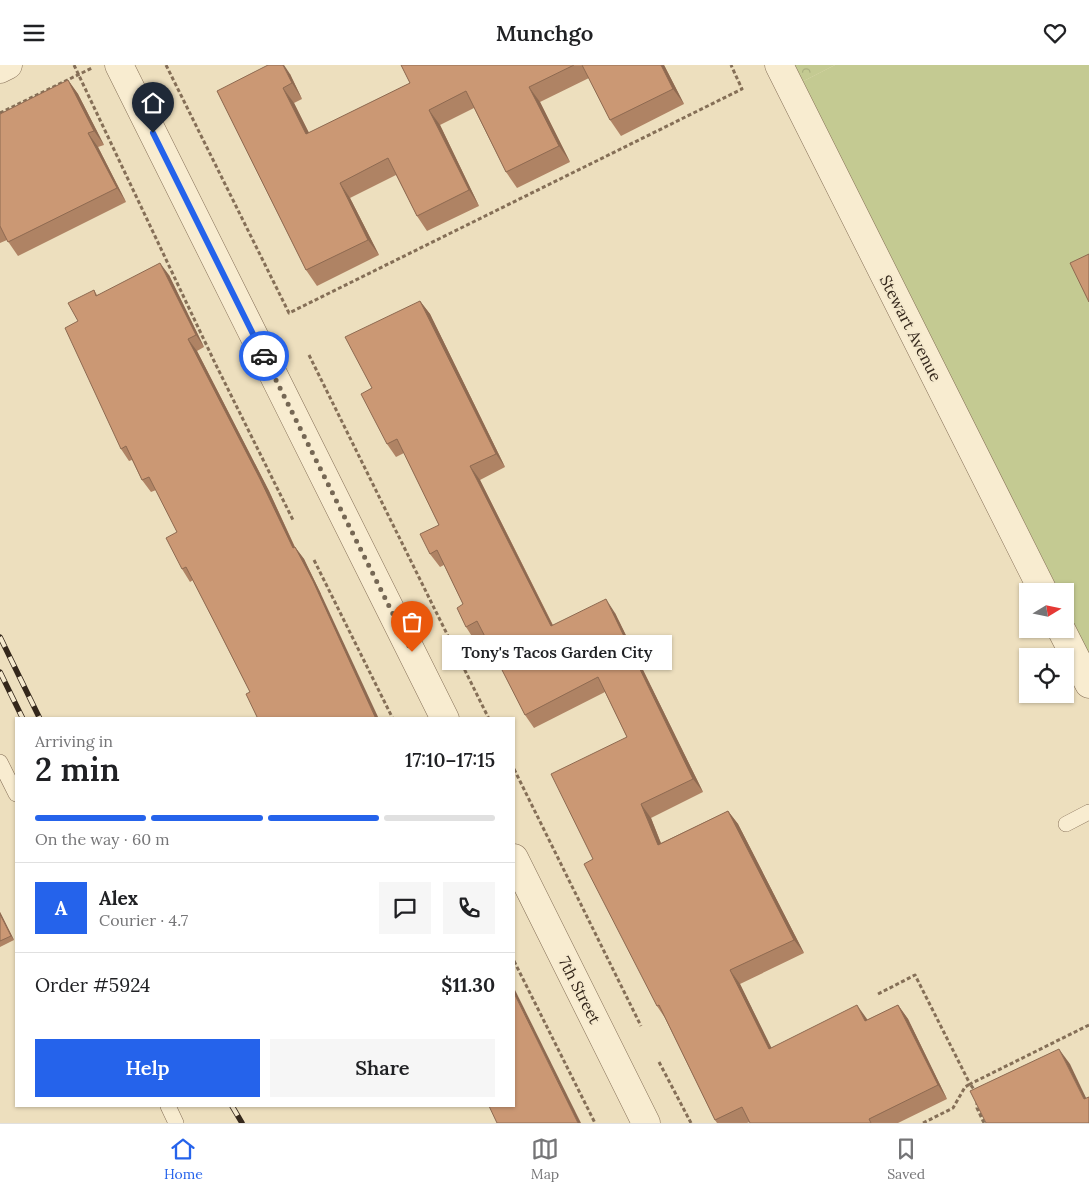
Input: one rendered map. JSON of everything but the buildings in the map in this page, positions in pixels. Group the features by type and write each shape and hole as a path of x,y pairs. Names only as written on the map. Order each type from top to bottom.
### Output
{"street":[{"path":"0,69 8,65"},
{"path":"119,65 444,717"},
{"name":"Stewart Avenue","path":"779,65 1039,583"},
{"path":"1066,638 1089,683"},
{"name":"7th Street","path":"515,860 646,1123"}],"lane":[{"path":"0,762 15,792"},
{"path":"1066,824 1089,812"},
{"path":"168,1107 176,1123"}],"path":[{"path":"74,65 215,363 293,520"},
{"path":"166,65 289,313 742,89 731,65"},
{"path":"0,113 92,68"},
{"path":"309,355 488,717"},
{"path":"314,561 392,717"},
{"path":"515,771 641,1025"},
{"path":"515,963 595,1123"},
{"path":"878,994 915,975 970,1084 977,1093 977,1108 984,1123"},
{"path":"923,1123 953,1109 965,1087 970,1084 1089,1025"},
{"path":"659,1062 691,1123"}],"green space":[{"path":"779,65 835,65 790,88"},
{"path":"835,65 1089,65 1089,690 1069,638 1074,638 1074,583 1036,583 790,88"}],"railway":[{"path":"0,637 39,717"},
{"path":"0,672 22,717"},
{"path":"233,1107 242,1123"}],"way so far":[{"path":"264,356 412,652"}],"place":[{"name":"Tony's Tacos Garden City","path":"412,652"}],"route":[{"path":"153,133 264,356"}]}
